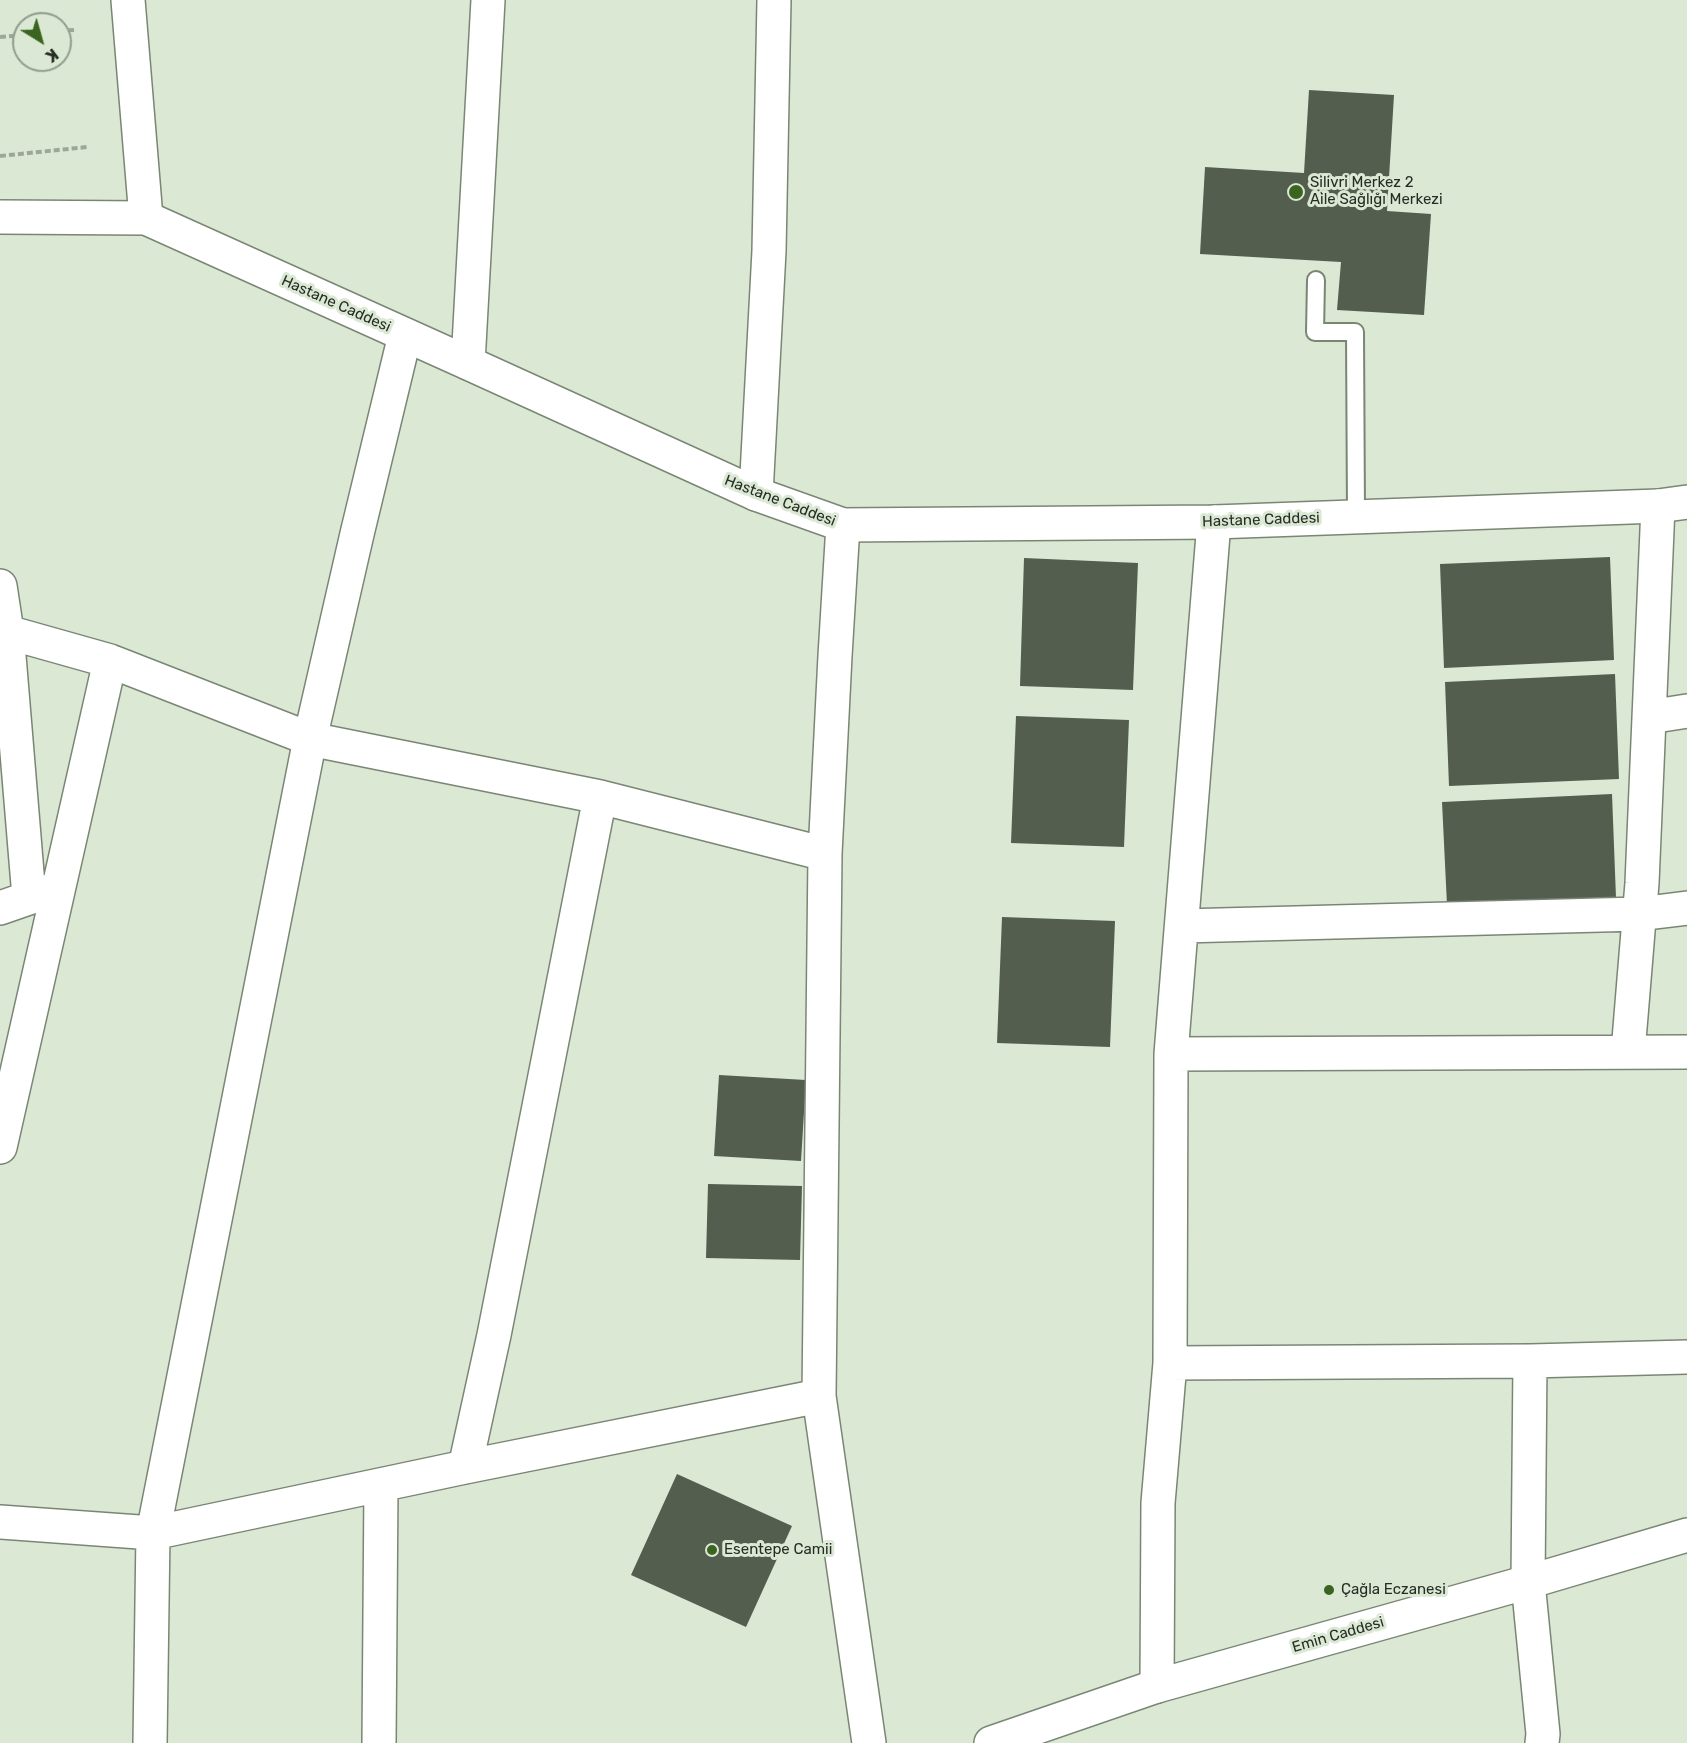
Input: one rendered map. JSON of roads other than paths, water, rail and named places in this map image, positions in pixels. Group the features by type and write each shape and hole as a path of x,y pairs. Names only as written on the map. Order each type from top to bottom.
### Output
{"street":[{"path":"128,0 146,218"},
{"path":"468,363 488,0"},
{"path":"756,494 769,251 774,0"},
{"name":"Hastane Caddesi","path":"0,217 146,218 756,494 843,525 1214,522 1672,504"},
{"path":"150,1743 153,1533 310,739 405,335"},
{"path":"1628,1052 1639,914 1649,717 1672,504"},
{"path":"1157,1686 1158,1503 1170,1363 1171,1054 1214,522"},
{"path":"843,525 825,854 819,1396 868,1743"},
{"path":"0,586 7,632 29,897 0,1148"},
{"path":"7,632 110,661 310,739 600,797 825,854"},
{"path":"29,897 110,661"},
{"path":"1649,717 1687,711"},
{"path":"465,1467 494,1335 600,797"},
{"path":"1182,926 1639,914 1687,908"},
{"path":"1171,1054 1687,1052"},
{"path":"1170,1363 1530,1361 1687,1357"},
{"path":"1530,1361 1528,1582 1542,1743"},
{"path":"0,1522 153,1533 819,1396"},
{"path":"379,1743 381,1485"},
{"name":"Emin Caddesi","path":"992,1743 1157,1686 1687,1535"}],"lane":[{"path":"1317,280 1315,332 1355,332 1356,516"}],"place":[{"name":"Silivri Merkez 2 Aile Sağlığı Merkezi","path":"1296,192"},
{"name":"Esentepe Camii","path":"712,1550"},
{"name":"Çağla Eczanesi","path":"1329,1590"}]}
